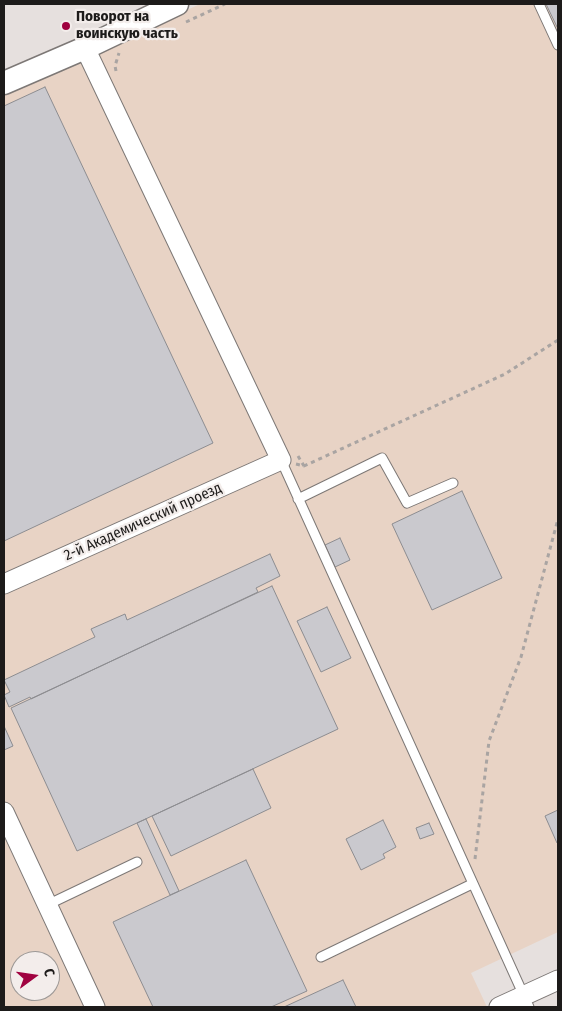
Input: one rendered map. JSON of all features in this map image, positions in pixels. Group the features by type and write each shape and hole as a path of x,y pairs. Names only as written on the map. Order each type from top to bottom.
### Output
{"street":[{"path":"4,84 86,48 179,14"},
{"path":"86,48 288,454"},
{"name":"2-й Академический проезд","path":"4,584 288,454"},
{"path":"4,812 95,1007"},
{"path":"499,1007 526,1002 558,980"}],"lane":[{"path":"539,4 558,45"},
{"path":"288,454 298,499 526,1002"},
{"path":"298,499 382,458 406,504 453,483"},
{"path":"47,905 137,862"},
{"path":"321,957 472,884"}],"path":[{"path":"179,14 225,4"},
{"path":"117,75 115,66 118,54 127,50"},
{"path":"304,466 505,374 558,340"},
{"path":"288,454 304,466"},
{"path":"288,454 304,466"},
{"path":"472,884 489,741 521,657 558,518"}],"shaded area":[{"path":"200,4 558,4 558,932 471,973 487,1007 4,1007 4,94"}],"building":[{"path":"546,4 558,4 558,29"},
{"path":"45,87 213,443 4,541 4,106"},
{"path":"462,491 502,578 432,610 392,524"},
{"path":"340,538 350,560 335,567 325,545"},
{"path":"270,554 280,576 256,588 258,592 31,699 30,697 9,707 4,695 10,692 4,680 95,637 91,629 125,614 127,620"},
{"path":"272,586 338,729 77,851 11,708"},
{"path":"327,607 351,658 321,672 297,621"},
{"path":"4,726 13,746 4,750"},
{"path":"253,769 271,808 171,856 152,816"},
{"path":"558,810 558,842 557,843 545,816"},
{"path":"146,819 179,891 170,895 137,823"},
{"path":"383,820 396,847 383,854 385,858 361,870 346,839"},
{"path":"429,823 434,834 420,839 416,828"},
{"path":"246,860 307,991 271,1007 153,1007 113,922"},
{"path":"343,980 356,1007 284,1007"}],"place":[{"name":"Поворот на воинскую часть","path":"66,26"}]}
